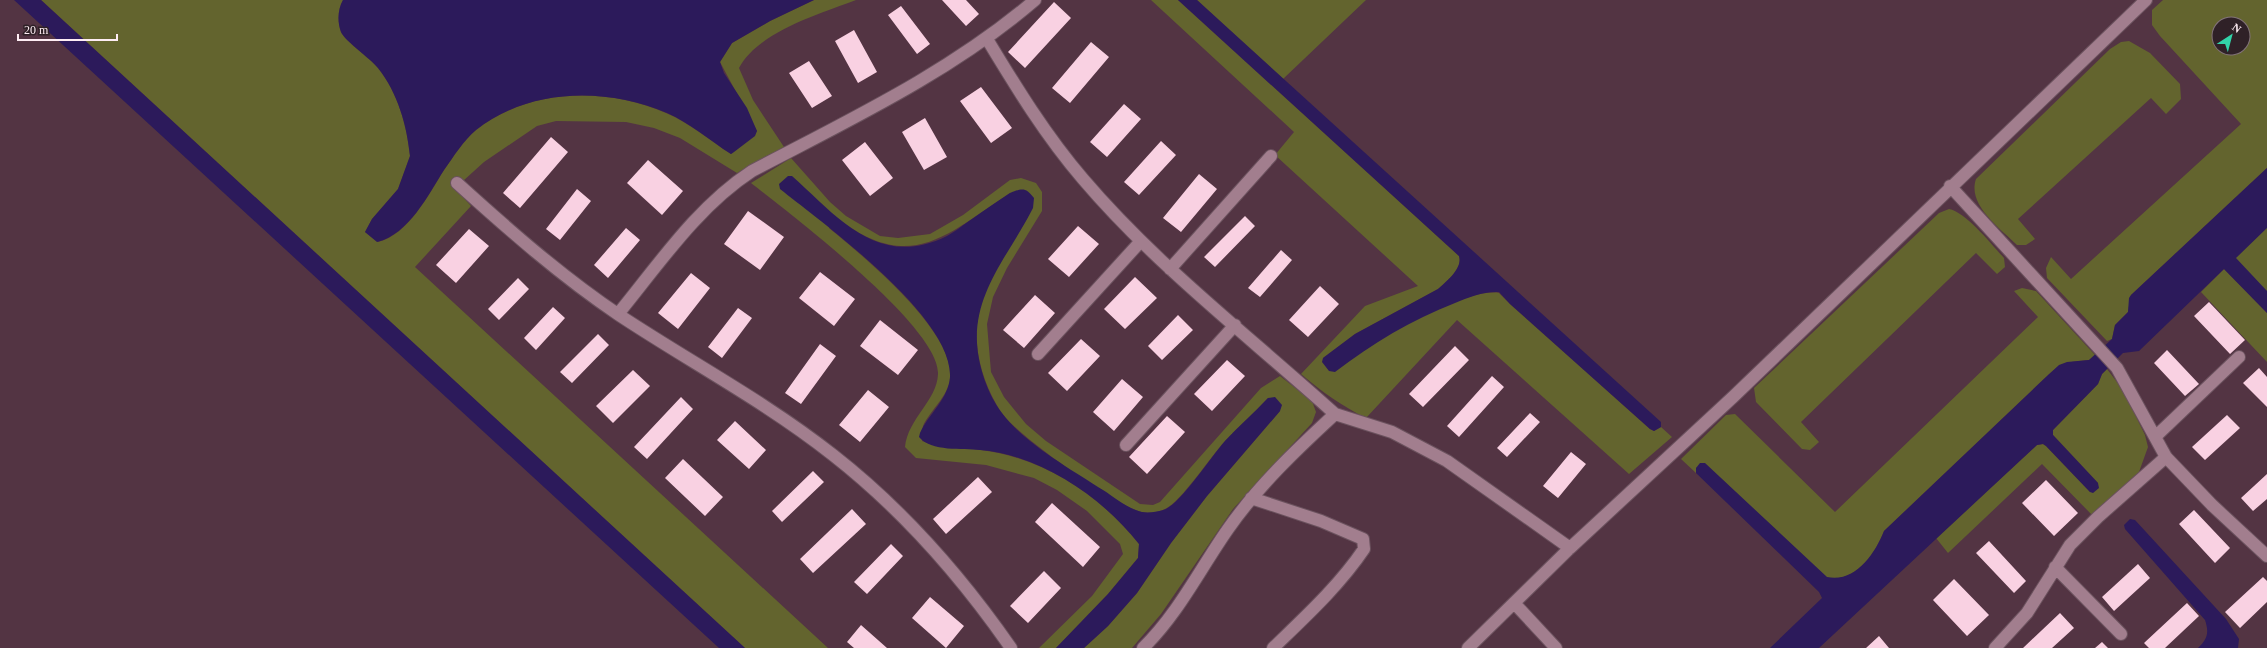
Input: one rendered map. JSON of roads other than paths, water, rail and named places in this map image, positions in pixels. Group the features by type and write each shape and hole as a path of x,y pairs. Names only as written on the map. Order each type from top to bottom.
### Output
{"lane":[{"path":"618,314 694,220 731,185 752,171 914,84 987,39 1034,0"},
{"path":"1468,648 1515,604 1570,548 1733,397 1950,186 2146,0"},
{"path":"987,39 1041,125 1083,179 1140,241 1170,270 1235,325 1335,414 1392,432 1447,461 1570,548"},
{"path":"1170,270 1271,156"},
{"path":"458,183 558,270 618,314 751,397 796,427 835,456 940,556 967,587 1011,648"},
{"path":"1950,186 2117,368 2166,456 2212,505 2267,556"},
{"path":"1038,354 1140,241"},
{"path":"1126,445 1235,325"},
{"path":"2155,437 2239,357"},
{"path":"1143,648 1178,606 1251,498 1335,414"},
{"path":"1995,648 2027,613 2070,545 2166,456"},
{"path":"1251,498 1321,521 1363,539 1364,549 1354,564 1325,596 1273,648"},
{"path":"2055,567 2120,634"},
{"path":"1515,604 1556,648"}]}
